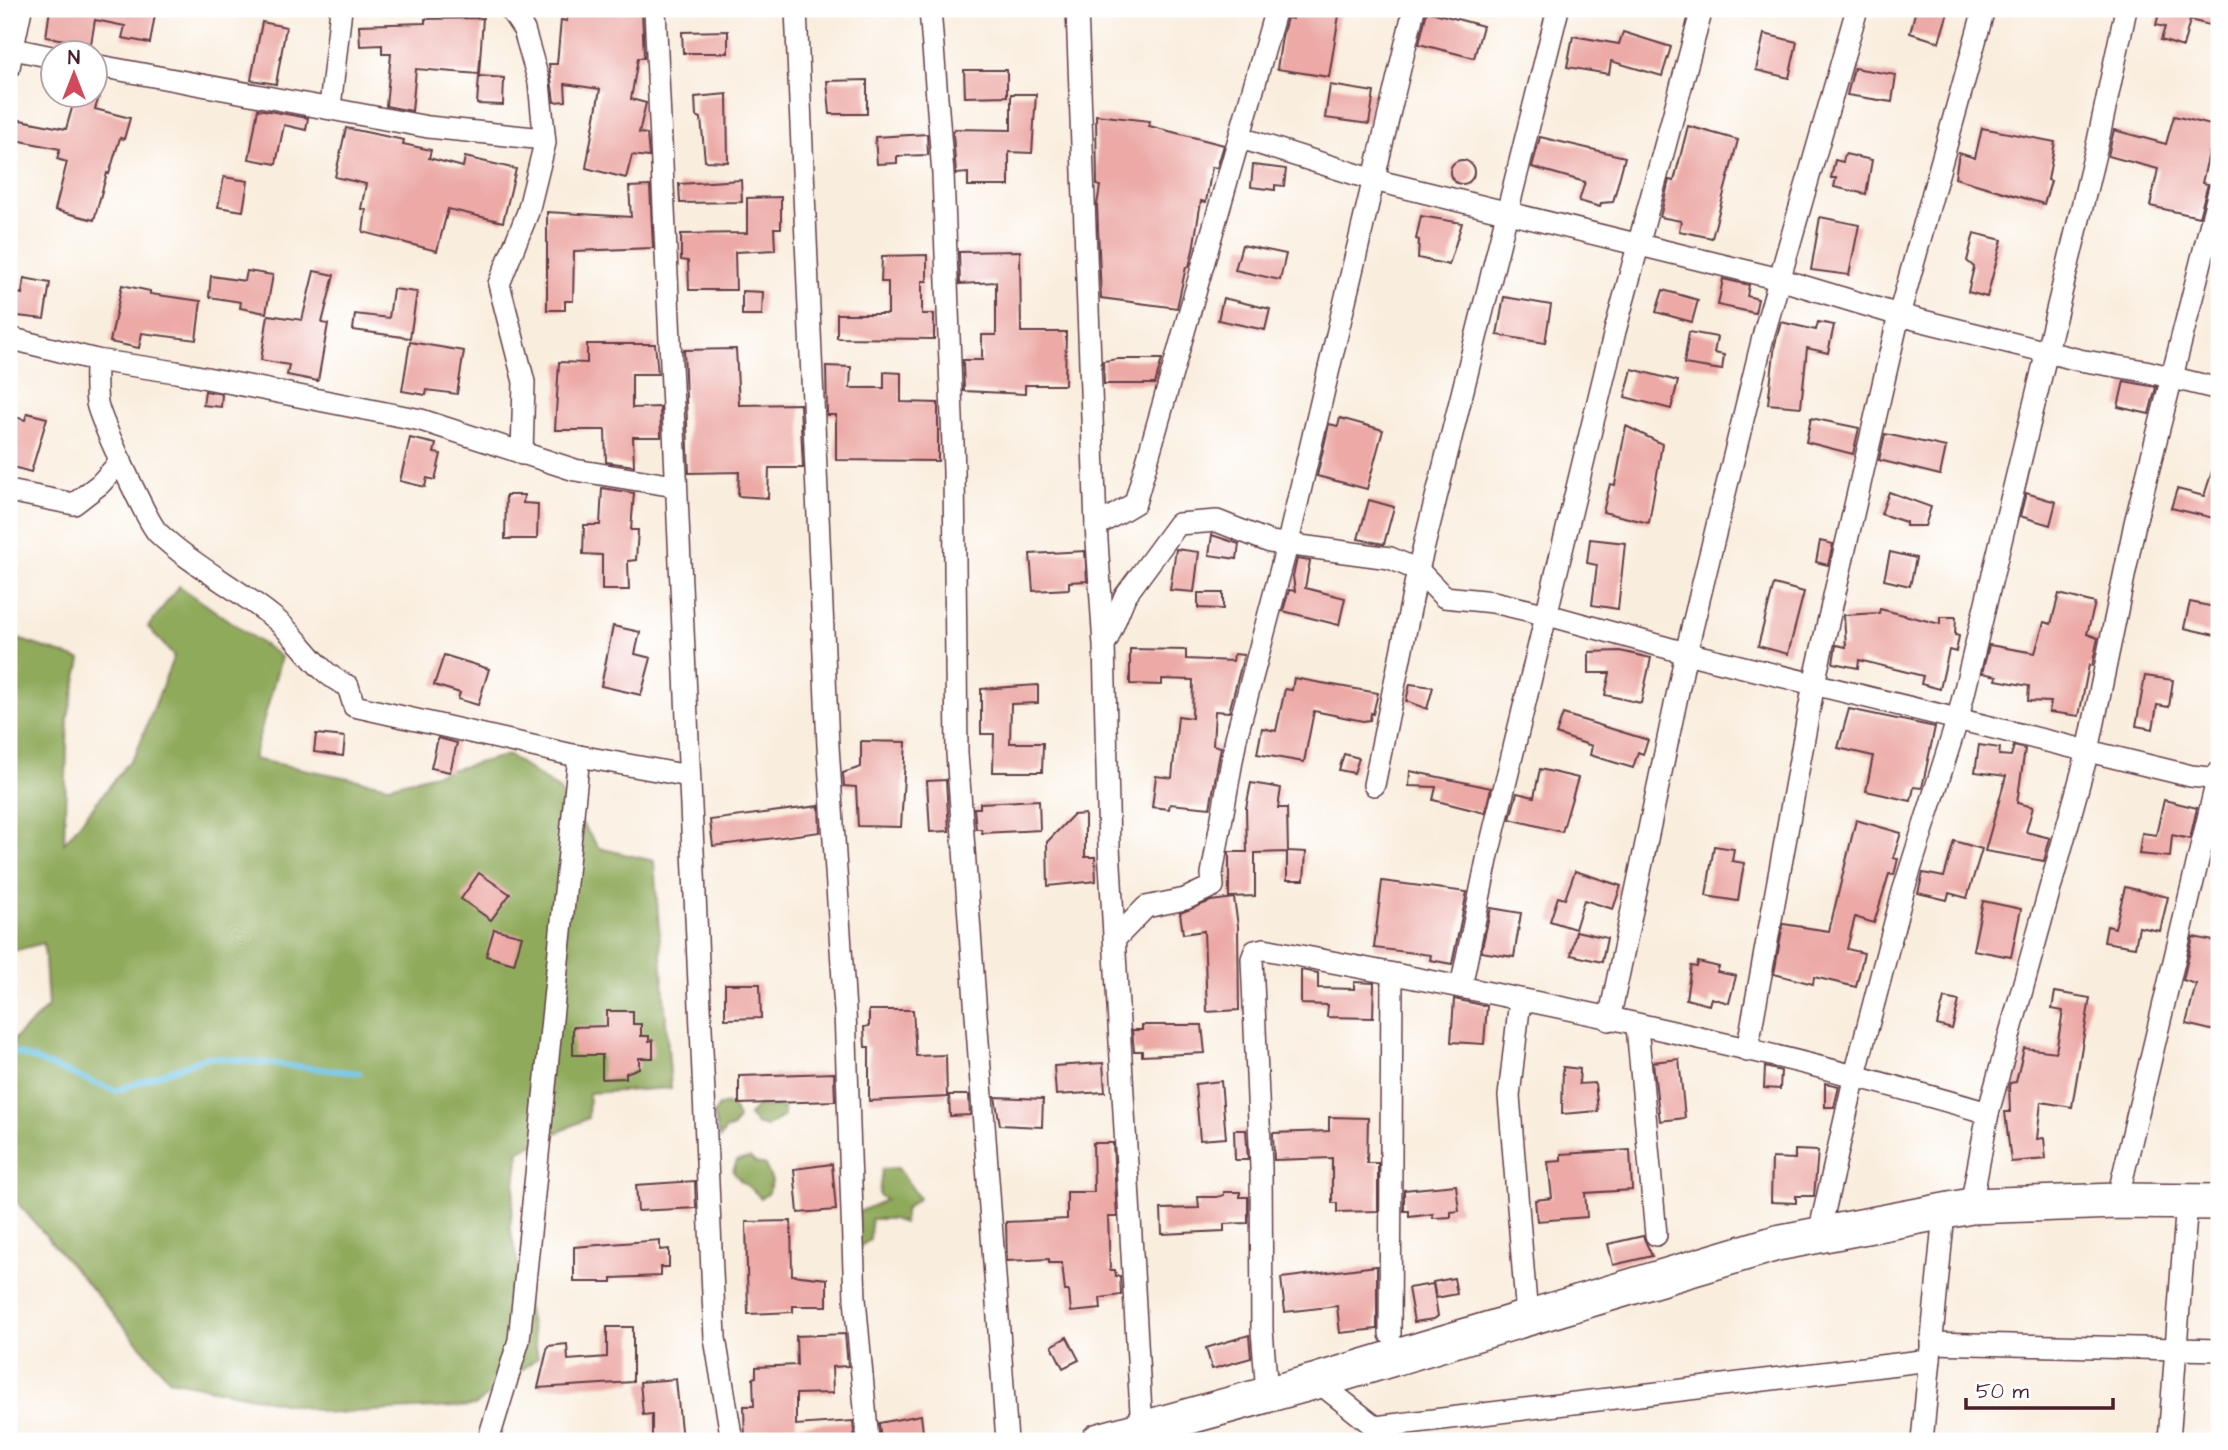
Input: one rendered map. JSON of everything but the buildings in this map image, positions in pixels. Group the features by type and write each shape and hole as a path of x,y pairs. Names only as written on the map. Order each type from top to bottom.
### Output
{"highway":[{"path":"1123,1437 1777,1243 1958,1209 2117,1201 2203,1201"}],"street":[{"path":"21,9 10,55 38,56"},
{"path":"330,107 341,9"},
{"path":"510,9 524,30 539,82 544,139 528,212 499,284 524,382 522,454"},
{"path":"655,9 663,133 675,486 715,1338 732,1441"},
{"path":"796,9 827,733 845,1011 855,1299 868,1441"},
{"path":"930,9 943,174 954,471 957,753 1007,1441"},
{"path":"1077,9 1096,526 1104,645 1115,939 1123,1437"},
{"path":"1096,526 1135,503 1276,9"},
{"path":"1115,939 1146,907 1185,900 1213,886 1212,874 1236,738 1288,542 1414,9"},
{"path":"1374,785 1418,570 1558,9"},
{"path":"1461,987 1488,855 1639,243 1702,9"},
{"path":"1609,1020 1686,653 1779,279 1857,9"},
{"path":"1747,1051 1814,683 1899,315 1984,9"},
{"path":"1819,1234 1855,1075 1903,892 1958,718 2126,9"},
{"path":"108,67 428,127 544,139"},
{"path":"1241,138 1374,180 1639,243 1779,279 1899,315 2219,389"},
{"path":"1922,1441 1931,1352 1958,1209 1988,1113 2088,751 2134,523 2219,191"},
{"path":"9,338 96,360 176,372 421,420 575,470 675,486"},
{"path":"96,360 97,404 155,530 180,552 274,617 298,639 314,662 336,681 348,686 354,706 579,756 689,776"},
{"path":"9,491 74,505 100,484 121,461"},
{"path":"1104,645 1125,596 1178,524 1217,521 1270,542 1288,542 1390,558 1418,570 1444,597 1493,603 1548,615 1686,653 2191,776 2219,777 2117,1201"},
{"path":"488,1441 519,1340 579,756"},
{"path":"1267,1393 1262,1330 1261,1167 1252,959 1255,951 1264,949 1520,1000 1855,1075 1988,1113"},
{"path":"1390,1334 1392,974"},
{"path":"1520,1000 1509,1096 1527,1317"},
{"path":"1637,1026 1656,1235"},
{"path":"2169,1441 2175,1349 2203,1201"},
{"path":"1375,1427 1931,1352 2219,1350"},
{"path":"1317,1381 1393,1441"}],"green space":[{"path":"179,586 281,657 253,759 389,786 508,755 558,789 599,848 654,861 671,1088 589,1093 588,1118 519,1151 510,1227 538,1357 475,1406 331,1413 170,1380 9,1193 9,1044 48,1007 44,943 9,952 9,636 81,660 68,716 64,843 136,753 174,656 148,627"},
{"path":"726,1104 733,1107 738,1118 734,1127 725,1130 720,1138 713,1115 719,1106"},
{"path":"758,1106 783,1108 784,1116 766,1127 756,1124 749,1115"},
{"path":"750,1158 765,1165 772,1181 768,1194 760,1198 733,1171 737,1161"},
{"path":"898,1168 919,1198 906,1208 903,1223 892,1219 871,1219 870,1240 854,1250 859,1212 886,1200 879,1195 882,1169"}],"waterway":[{"path":"9,1050 116,1091 207,1057 359,1073"}]}
